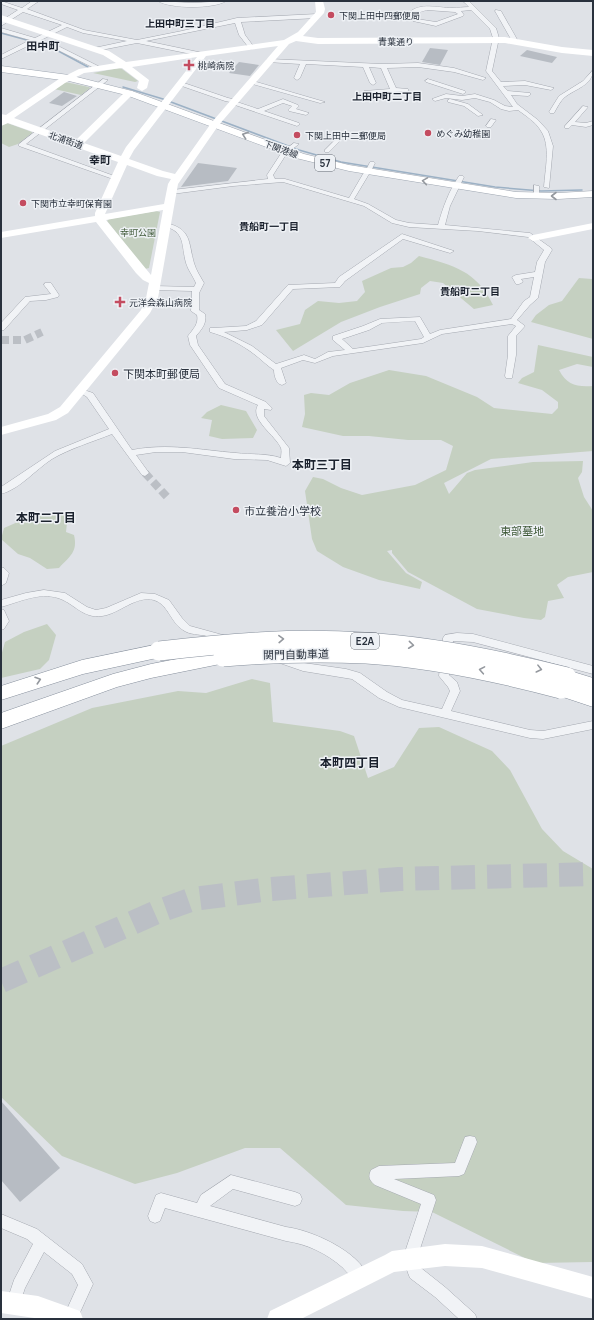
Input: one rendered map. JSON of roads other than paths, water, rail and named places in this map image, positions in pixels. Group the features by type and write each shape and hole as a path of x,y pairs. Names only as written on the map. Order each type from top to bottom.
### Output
{"highway":[{"name":"関門自動車道","path":"1,693 82,667 159,651 262,640 340,639 381,642 466,653 502,660 564,683 593,700"},
{"name":"関門自動車道","path":"1,708 68,686 119,672 223,657 302,653 380,656 564,683 593,685"},
{"path":"1,721 113,681 151,671 223,657"}],"main road":[{"name":"下関港線","path":"1,66 142,88 167,101 290,148 322,162 458,183 510,194 536,191 593,194"},
{"name":"下関港線","path":"1,69 72,76"},
{"name":"下関港線","path":"102,82 129,93 167,101"},
{"name":"下関港線","path":"536,191 547,187 593,185"}],"street":[{"path":"3,21 36,1"},
{"path":"161,1 172,4 212,4 223,1"},
{"path":"3,120 72,76 85,70 286,42 303,33 317,16 321,11 319,1"},
{"path":"269,61 383,66 422,65 454,70 484,80 489,71 497,39 493,28 471,8 466,1"},
{"path":"1,2 87,32 201,54"},
{"path":"457,10 460,15 436,24 415,20 411,13 415,10 430,7 446,11 471,8"},
{"path":"498,11 515,41"},
{"path":"96,49 182,33 237,20 317,16"},
{"path":"237,20 242,35 250,47"},
{"path":"3,21 96,49 113,57 144,80 142,88"},
{"path":"1,57 67,25"},
{"path":"1,30 34,42 52,45 98,68"},
{"name":"青葉通り","path":"296,38 314,41 457,41 497,39 562,50 593,53"},
{"path":"34,42 85,70"},
{"path":"1,432 60,414 146,311 152,298 155,284 173,184 218,120 236,103 251,82 286,42"},
{"path":"99,218 115,178 129,149 202,57 201,54"},
{"path":"297,78 304,63"},
{"path":"364,65 373,83"},
{"path":"383,66 393,90"},
{"path":"489,71 519,108 542,127 550,146 547,187"},
{"path":"552,112 561,97 585,82 593,72"},
{"path":"428,81 438,83 451,90 467,92 471,96"},
{"path":"102,82 21,145 115,178"},
{"path":"251,82 289,96 322,102"},
{"path":"585,82 593,84"},
{"path":"500,84 525,83 551,88"},
{"path":"181,84 297,124"},
{"path":"366,92 406,90"},
{"path":"78,144 129,93"},
{"path":"506,93 528,94"},
{"path":"480,115 466,105 438,98 462,98 471,96 492,101 503,108 519,108"},
{"path":"258,111 283,101 296,106 291,110 306,113"},
{"path":"585,107 569,125 586,125 593,121"},
{"name":"北浦街道","path":"3,120 78,144 161,174 177,177"},
{"path":"327,151 340,138"},
{"path":"272,180 270,175 290,148"},
{"path":"350,201 370,169"},
{"path":"172,192 272,180 290,182 371,207 394,222 409,225 524,234 533,238 548,250 542,258 534,298 527,303 512,321"},
{"path":"441,227 447,206 458,183"},
{"path":"1,236 169,206"},
{"path":"99,218 140,271 155,284 196,290"},
{"path":"130,453 150,449 190,449 234,456 262,457 280,460 286,463 285,448 260,416 260,408 265,406 222,386 194,345 192,336 201,325 202,319 201,314 195,311 196,290 200,283 190,264 184,235 175,227 166,225"},
{"path":"533,238 593,226"},
{"path":"213,330 246,328 259,322 291,286 337,285 342,279 402,236 450,251"},
{"path":"519,282 516,277 538,274"},
{"path":"1,328 28,299 46,298 55,295 48,285"},
{"path":"351,351 336,338 383,320 418,319 428,338"},
{"path":"276,367 304,357 311,361 317,362 326,356 351,351 423,341 440,332 512,321 520,326 512,336 512,355 509,376"},
{"path":"201,325 248,345 255,352 264,356 268,363 276,367 282,383"},
{"path":"81,390 90,396 145,472"},
{"path":"1,491 13,486 41,462 62,451 114,430"},
{"path":"1,570 4,573 1,584"},
{"path":"1,604 24,596 52,594 69,599 84,610 102,613 113,610 140,597 148,595 166,602 182,624 190,629 208,633 303,667 346,673 356,676 383,695 399,703 508,729 543,735 593,725"},
{"path":"1,612 4,621 1,627"},
{"path":"445,714 455,691 453,685 444,676 448,638 473,638 593,670"},
{"path":"470,1142 459,1169 379,1173 376,1175 376,1177 380,1180 429,1200 410,1258 415,1273 440,1292 470,1319"},
{"path":"200,1211 206,1200 231,1182 295,1199"},
{"path":"156,1216 161,1200 303,1237 339,1255 351,1264 361,1276"},
{"path":"1,1221 32,1234 77,1269 86,1284 71,1319 38,1307 7,1303 19,1285 42,1242"},
{"path":"278,1319 361,1276 392,1262 410,1258 445,1255 477,1256 593,1288"}],"waterway":[{"path":"1,33 49,46 88,67"},
{"path":"123,87 163,99 299,150 341,162 495,187 541,191 582,190"}],"tunnel":[{"path":"1,340 25,340 42,332"},
{"path":"145,473 169,499"},
{"path":"1,981 157,912 193,899 271,889 399,879 593,874"}],"place":[{"name":"下関上田中四郵便局","path":"331,15"},
{"name":"桃崎病院","path":"189,65"},
{"name":"めぐみ幼稚園","path":"428,133"},
{"name":"下関上田中二郵便局","path":"297,135"},
{"name":"下関市立幸町保育園","path":"23,203"},
{"name":"元洋会森山病院","path":"120,302"},
{"name":"下関本町郵便局","path":"115,373"},
{"name":"市立養治小学校","path":"236,510"}],"district":[{"name":"上田中町三丁目","path":"180,23"},
{"name":"田中町","path":"43,45"},
{"name":"上田中町二丁目","path":"387,96"},
{"name":"幸町","path":"100,159"},
{"name":"貴船町一丁目","path":"269,226"},
{"name":"貴船町二丁目","path":"470,291"},
{"name":"本町三丁目","path":"322,464"},
{"name":"本町二丁目","path":"46,517"},
{"name":"本町四丁目","path":"350,762"}],"park label":[{"name":"幸町公園","path":"138,232"},
{"name":"東部墓地","path":"522,530"}]}
